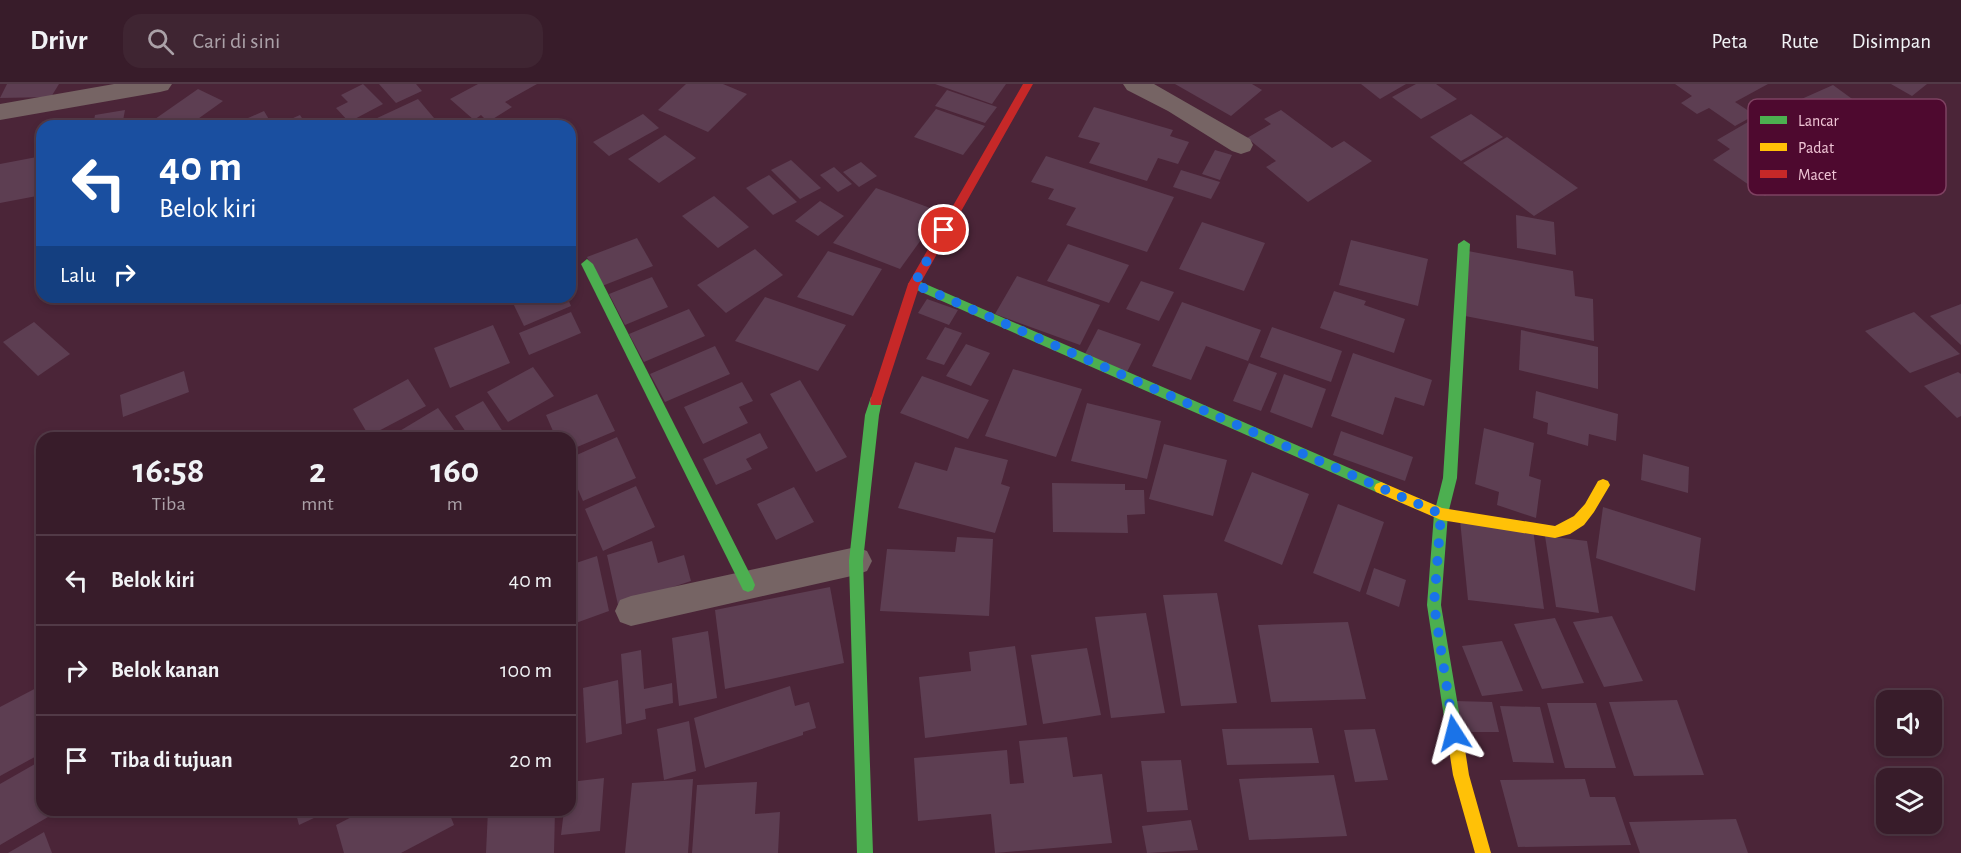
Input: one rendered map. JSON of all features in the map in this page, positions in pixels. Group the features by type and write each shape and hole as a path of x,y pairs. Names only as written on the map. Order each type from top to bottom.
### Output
{"street":[{"path":"0,112 160,84"},
{"path":"865,853 856,561 872,415 914,284 1028,84"},
{"path":"1136,84 1176,105 1241,145"},
{"path":"1464,244 1450,478 1441,514 1434,605 1461,775 1483,853"},
{"path":"587,264 748,585"},
{"path":"914,284 1441,514 1555,532 1570,531 1580,524 1603,485"},
{"path":"631,611 856,561"}],"building":[{"path":"7,84 59,84 51,97 0,98"},
{"path":"363,84 383,104 353,120 347,120 336,108 348,102 341,95"},
{"path":"379,84 416,84 422,91 396,103"},
{"path":"478,84 537,84 505,102 512,107 491,120 486,120 481,115 474,120 450,99"},
{"path":"686,84 723,84 747,94 708,132 658,110"},
{"path":"935,84 1006,84 992,104"},
{"path":"1175,84 1252,84 1262,90 1231,116"},
{"path":"1361,84 1406,84 1380,99"},
{"path":"1416,84 1436,84 1457,99 1421,119 1392,97"},
{"path":"1675,84 1768,84 1735,102 1748,110 1748,119 1735,126 1709,108 1697,114 1681,103 1692,96"},
{"path":"1891,84 1927,84 1912,96"},
{"path":"1833,85 1852,99 1802,99"},
{"path":"198,89 223,101 196,120 154,120"},
{"path":"947,90 997,107 985,123 935,106"},
{"path":"418,99 434,118 430,120 373,120"},
{"path":"1094,107 1173,130 1170,136 1189,142 1178,164 1158,158 1147,181 1089,163 1100,143 1078,137"},
{"path":"936,109 985,126 963,155 914,137"},
{"path":"125,110 123,120 94,120 95,115"},
{"path":"1281,110 1332,148 1344,141 1372,161 1308,202 1266,167 1276,161 1247,138 1271,124 1264,119"},
{"path":"264,111 269,120 244,120"},
{"path":"643,114 659,128 609,156 593,142"},
{"path":"1471,114 1503,137 1461,161 1430,137"},
{"path":"300,115 303,120 289,120"},
{"path":"1748,122 1748,184 1713,160 1730,149 1717,140"},
{"path":"665,135 696,158 659,183 628,159"},
{"path":"1507,137 1578,188 1534,216 1463,163"},
{"path":"1215,150 1232,155 1220,180 1202,174"},
{"path":"1046,156 1174,197 1147,252 1066,225 1076,208 1048,199 1054,189 1031,182"},
{"path":"36,157 36,196 0,203 0,164"},
{"path":"791,160 821,188 800,199 771,170"},
{"path":"861,162 877,176 859,187 843,172"},
{"path":"834,167 852,184 838,192 820,175"},
{"path":"1181,170 1220,182 1211,199 1173,187"},
{"path":"769,175 797,202 773,215 746,188"},
{"path":"876,188 941,212 900,269 833,243"},
{"path":"714,196 749,227 718,248 682,216"},
{"path":"820,201 844,216 818,236 795,221"},
{"path":"1516,215 1554,222 1556,255 1517,248"},
{"path":"1202,222 1265,243 1244,291 1179,269"},
{"path":"637,238 653,266 602,286 587,257"},
{"path":"1351,240 1428,259 1418,306 1339,285"},
{"path":"1068,244 1129,265 1109,303 1047,281"},
{"path":"755,249 783,275 726,313 697,285"},
{"path":"828,251 882,269 853,316 797,297"},
{"path":"1468,251 1573,271 1575,296 1593,299 1594,341 1465,316"},
{"path":"1017,276 1100,305 1080,345 995,314"},
{"path":"652,277 668,307 625,325 609,294"},
{"path":"1141,281 1174,292 1159,321 1126,309"},
{"path":"1334,291 1366,301 1364,305 1405,319 1394,353 1320,328"},
{"path":"765,297 846,325 818,371 735,341"},
{"path":"927,299 958,310 949,325 918,313"},
{"path":"1182,302 1261,330 1248,361 1206,346 1191,380 1152,366"},
{"path":"513,303 570,303 571,306 524,326"},
{"path":"1961,304 1961,345 1930,316"},
{"path":"689,309 705,336 644,362 629,334"},
{"path":"571,312 581,333 529,355 519,333"},
{"path":"1914,312 1960,354 1910,373 1865,331"},
{"path":"34,322 70,354 38,376 3,342"},
{"path":"493,325 510,363 450,388 434,348"},
{"path":"945,327 962,333 944,365 926,359"},
{"path":"1272,327 1342,351 1331,382 1260,357"},
{"path":"1098,329 1141,344 1127,372 1084,356"},
{"path":"1521,330 1598,347 1598,389 1519,370"},
{"path":"966,344 990,353 971,386 946,376"},
{"path":"715,346 730,374 665,402 650,374"},
{"path":"1353,353 1432,380 1424,406 1395,397 1383,435 1331,416"},
{"path":"1249,363 1277,373 1261,411 1233,401"},
{"path":"533,367 554,396 508,422 487,392"},
{"path":"1013,369 1082,389 1056,457 985,436"},
{"path":"184,371 189,392 123,417 120,395"},
{"path":"1958,372 1961,374 1961,416 1957,418 1924,386"},
{"path":"1284,374 1326,389 1312,428 1270,412"},
{"path":"922,376 989,400 968,439 900,413"},
{"path":"408,379 426,406 377,432 367,432 353,409"},
{"path":"800,380 847,457 816,472 770,394"},
{"path":"742,382 753,401 739,407 748,423 703,444 684,407"},
{"path":"1536,391 1618,414 1616,441 1589,434 1588,446 1547,434 1548,423 1533,418"},
{"path":"597,394 615,431 576,447 576,432 553,432 546,415"},
{"path":"483,401 503,432 466,432 455,416"},
{"path":"1087,403 1161,421 1147,479 1071,461"},
{"path":"438,408 456,432 398,432"},
{"path":"1484,428 1534,443 1529,476 1541,480 1536,518 1497,505 1499,492 1475,484"},
{"path":"1341,431 1413,457 1405,481 1333,455"},
{"path":"760,433 768,448 746,459 752,469 716,485 703,459"},
{"path":"617,437 636,478 583,501 576,485 576,455"},
{"path":"1164,444 1227,460 1213,516 1149,499"},
{"path":"955,447 1008,460 1001,484 1010,487 995,533 898,508 915,462 947,471"},
{"path":"1643,454 1689,467 1688,493 1641,480"},
{"path":"1252,472 1309,494 1282,565 1224,541"},
{"path":"1052,483 1125,484 1125,490 1144,490 1145,514 1127,515 1128,533 1053,532"},
{"path":"636,486 655,527 603,551 585,509"},
{"path":"794,487 814,522 776,540 757,504"},
{"path":"1338,504 1384,522 1360,592 1313,573"},
{"path":"1603,507 1701,538 1695,591 1596,558"},
{"path":"1460,520 1533,529 1544,609 1468,600"},
{"path":"1545,536 1587,541 1599,613 1556,607"},
{"path":"957,537 993,539 989,616 880,611 887,549 955,552"},
{"path":"652,541 658,563 684,555 691,581 618,605 607,555"},
{"path":"597,556 609,611 576,623 576,563"},
{"path":"1374,568 1406,580 1399,607 1366,594"},
{"path":"830,587 844,663 725,689 715,610"},
{"path":"1217,593 1237,703 1181,706 1163,595"},
{"path":"1146,613 1165,713 1111,718 1095,617"},
{"path":"1612,616 1643,681 1604,687 1573,622"},
{"path":"1555,618 1584,683 1542,689 1514,624"},
{"path":"1348,622 1366,699 1271,702 1258,625"},
{"path":"708,631 717,698 679,706 672,638"},
{"path":"1502,641 1523,691 1482,696 1462,646"},
{"path":"1015,646 1027,725 925,738 919,677 971,671 969,652"},
{"path":"1087,648 1101,715 1043,724 1031,655"},
{"path":"641,650 644,689 672,683 673,703 645,709 646,719 626,724 621,654"},
{"path":"618,680 622,734 586,743 583,688"},
{"path":"790,686 795,706 809,702 816,728 803,732 803,735 705,768 694,718"},
{"path":"36,688 36,756 0,776 0,707"},
{"path":"1677,700 1704,775 1634,776 1609,702"},
{"path":"1455,701 1492,702 1499,732 1462,732"},
{"path":"1547,703 1596,703 1616,768 1565,768"},
{"path":"1500,706 1540,707 1554,763 1513,762"},
{"path":"689,721 696,771 664,780 657,729"},
{"path":"1312,728 1319,763 1227,765 1222,729"},
{"path":"1375,729 1388,780 1355,782 1344,730"},
{"path":"1067,737 1073,777 1102,774 1112,843 995,853 991,814 918,821 914,758 1007,750 1010,784 1024,783 1019,741"},
{"path":"1181,760 1188,810 1147,812 1141,761"},
{"path":"36,763 36,816 50,816 0,845 0,784"},
{"path":"1334,775 1347,836 1249,840 1239,779"},
{"path":"604,778 600,831 561,835 563,816 576,816 576,781"},
{"path":"693,779 688,853 625,853 632,783"},
{"path":"1585,779 1590,797 1615,797 1631,845 1518,847 1500,780"},
{"path":"757,782 755,814 780,812 778,853 692,853 697,785"},
{"path":"297,816 318,816 299,825"},
{"path":"353,816 450,816 454,825 401,853 344,853 336,825"},
{"path":"488,816 555,816 554,853 486,853"},
{"path":"1736,819 1748,853 1640,853 1629,822"},
{"path":"1191,820 1198,850 1147,853 1142,826"},
{"path":"44,832 52,853 8,853"}],"traffic: fast":[{"path":"1453,724 1434,605 1441,514 1450,478 1464,244"},
{"path":"587,264 748,585"},
{"path":"914,284 1381,488"},
{"path":"865,853 856,561 872,415 876,401"}],"traffic: slow":[{"path":"1381,488 1441,514 1555,532 1579,521 1603,485"},
{"path":"1453,724 1461,775 1483,853"}],"traffic: jam":[{"path":"876,401 914,284 1028,84"}],"route":[{"path":"944,230 914,284 1441,514 1434,605 1454,733"}]}
